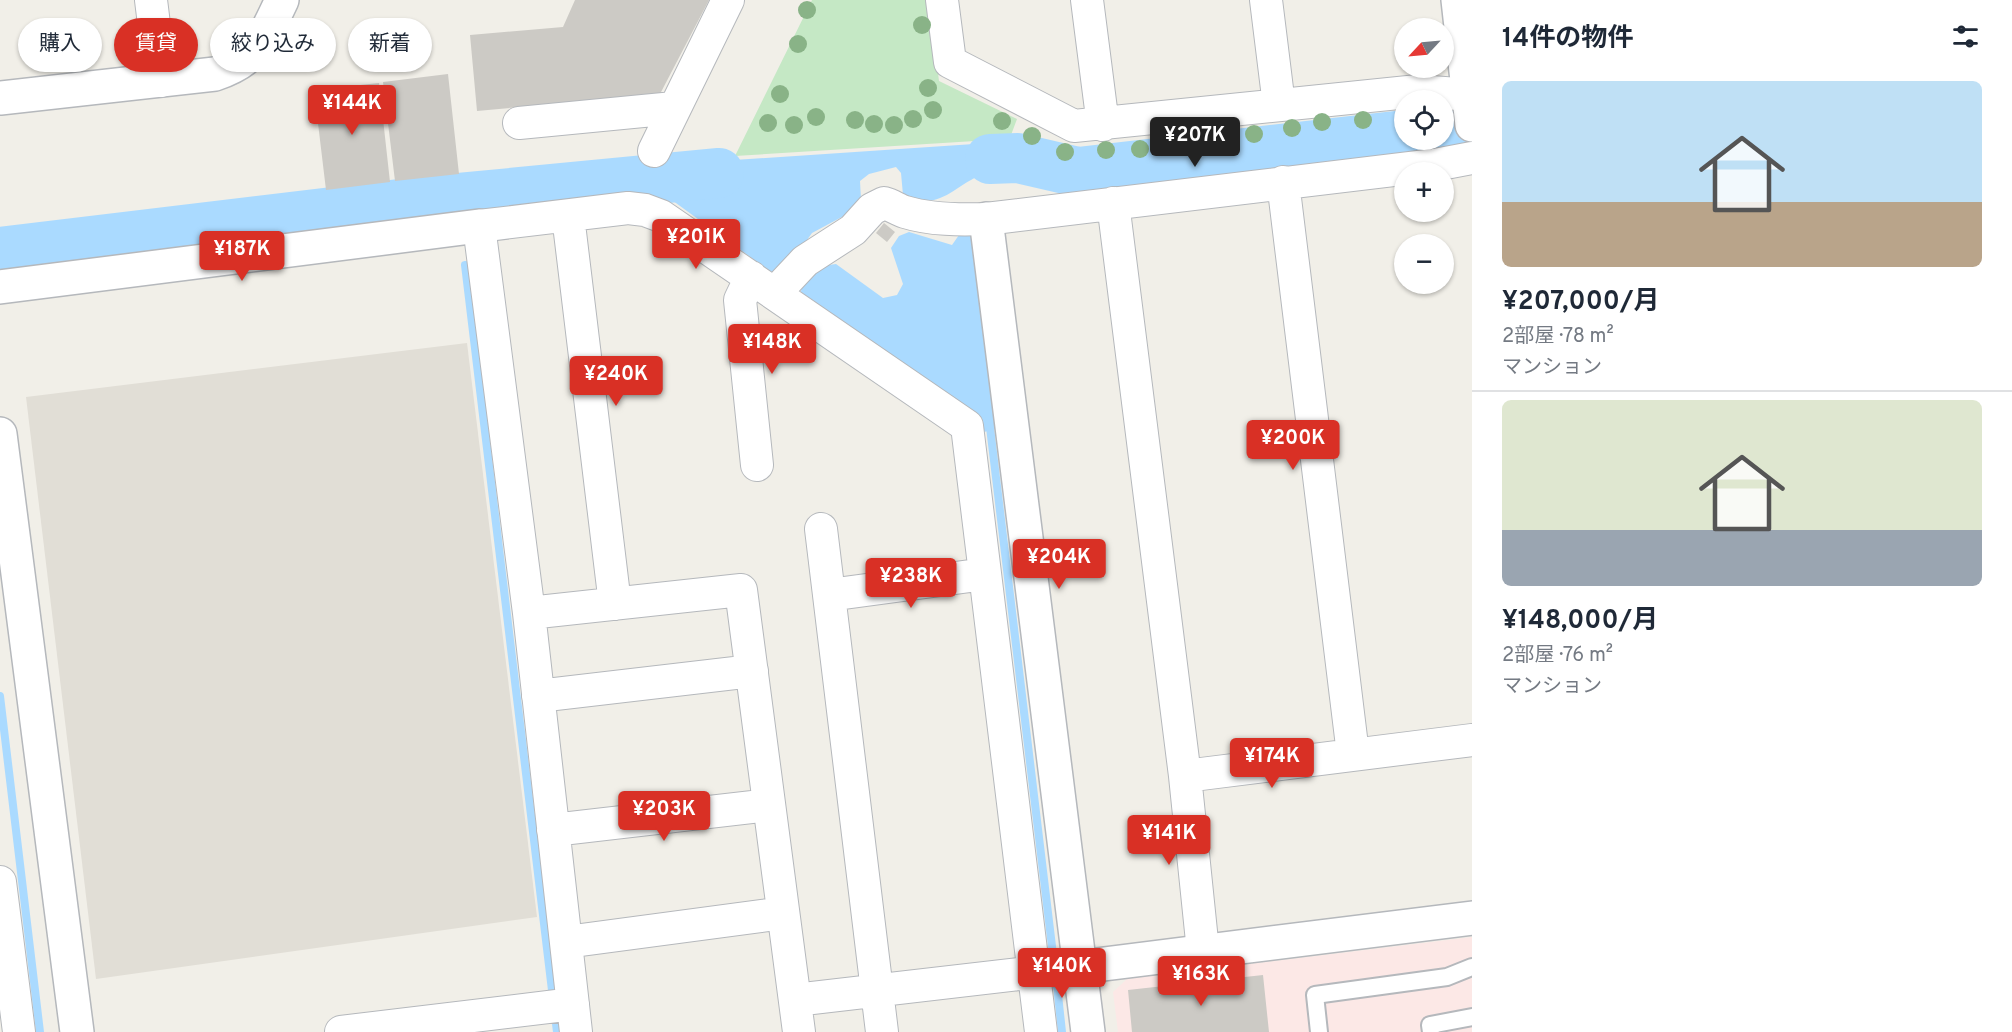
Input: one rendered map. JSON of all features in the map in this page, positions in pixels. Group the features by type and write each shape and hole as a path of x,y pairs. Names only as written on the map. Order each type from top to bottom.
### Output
{"street":[{"path":"151,0 161,81"},
{"path":"0,98 215,74 242,63 260,46 282,0"},
{"path":"654,151 728,0"},
{"path":"942,0 950,62 1074,126 1103,125 1418,91 1471,106 1458,0"},
{"path":"1087,0 1103,125"},
{"path":"1266,0 1279,105"},
{"path":"519,123 674,108"},
{"path":"757,465 740,300 853,230 872,209 884,203 903,212 915,214 962,220 986,219 1435,165 1472,158"},
{"path":"1283,182 1353,754"},
{"path":"1113,203 1185,776 1203,951"},
{"path":"0,286 628,208 645,210 661,216 781,276 967,426 992,449 1056,970 1041,1032"},
{"path":"568,216 615,604"},
{"path":"986,219 992,449 985,574 1056,970 1088,1032"},
{"path":"341,1032 564,1012 566,942 529,613 479,226"},
{"path":"0,434 78,1032"},
{"path":"821,529 882,1032"},
{"path":"829,596 985,574"},
{"path":"529,613 741,590 799,1032"},
{"path":"538,696 752,671"},
{"path":"1185,776 1472,740"},
{"path":"553,830 769,805"},
{"path":"0,882 3,930 19,1032"},
{"path":"566,942 783,913"},
{"path":"795,1000 1472,918"}],"lane":[{"path":"1319,1032 1315,995 1447,977 1472,967"},
{"path":"1431,1032 1430,1025 1472,1017"}],"shaded area":[{"path":"467,343 537,917 96,979 26,397"},
{"path":"1472,937 1472,1032 1118,1032 1113,992 1127,979"}],"green space":[{"path":"812,0 929,0 939,81 1017,119 1008,143 975,141 735,156"}],"water":[{"path":"974,144 1029,146 1058,161 1056,175 1000,170 983,174 945,196 926,201 903,195 901,173 896,167 869,174 860,181 861,200 853,211 812,233 804,244 822,266 836,264 883,298 897,295 903,284 891,248 899,236 909,232 952,245 959,235 974,233 996,429 984,432 982,418 801,292 803,275 790,263 771,272 669,198 641,197 659,165"}],"building":[{"path":"575,0 709,0 660,94 477,111 470,35 563,27"},
{"path":"448,74 459,174 395,181 383,82"},
{"path":"379,83 390,182 326,190 314,90"},
{"path":"884,223 895,232 887,242 876,233"},
{"path":"1263,975 1269,1032 1132,1032 1128,990"}],"waterway":[{"path":"1454,129 1472,127"},
{"path":"990,159 1018,158 1078,172 1394,136"},
{"path":"0,252 416,202 719,173"},
{"path":"457,197 458,205"},
{"path":"465,265 557,1032"},
{"path":"989,419 1054,963"},
{"path":"0,696 40,1032"},
{"path":"1056,976 1062,1032"}]}
